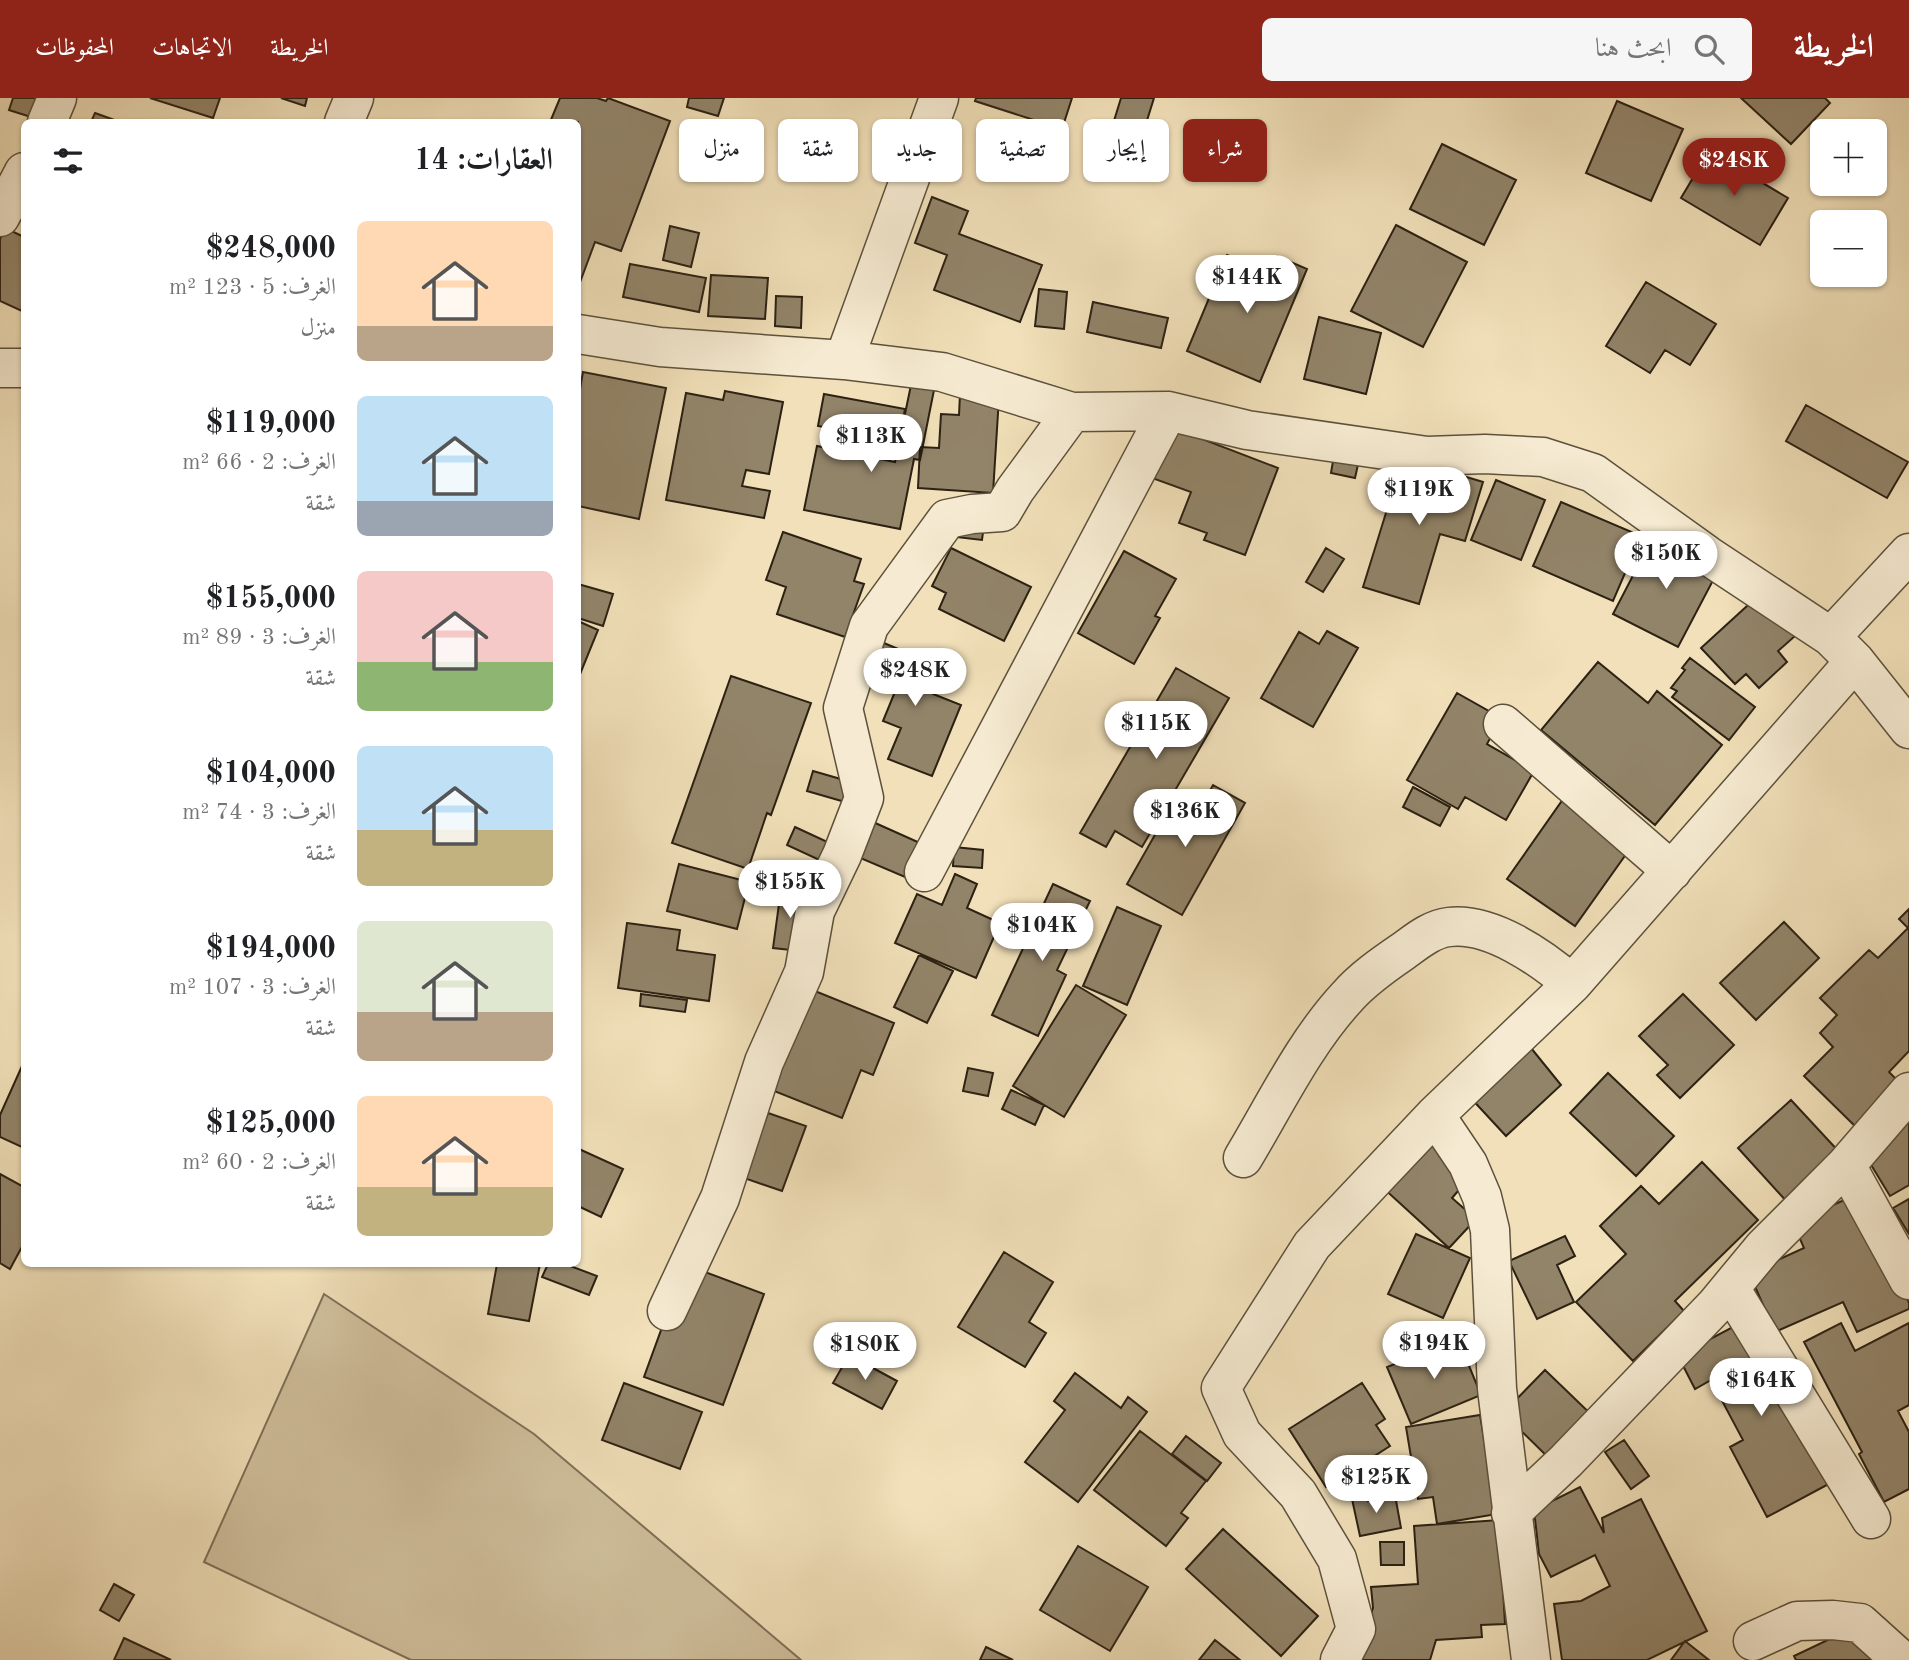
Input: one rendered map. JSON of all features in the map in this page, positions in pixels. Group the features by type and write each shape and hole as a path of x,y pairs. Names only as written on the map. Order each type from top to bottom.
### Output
{"street":[{"path":"48,119 57,98"},
{"path":"345,119 354,98"},
{"path":"844,360 939,98"},
{"path":"0,218 21,178"},
{"path":"581,334 660,347 844,360 942,372 1072,412 1168,411 1247,430 1427,456 1485,454 1544,457 1593,473 1843,649 1909,729"},
{"path":"0,368 21,368"},
{"path":"924,872 1168,411"},
{"path":"667,1311 720,1198 764,1062 804,972 816,911 864,798 843,708 869,626 947,519 1002,512 1072,412"},
{"path":"1340,1660 1356,1629 1338,1559 1298,1494 1242,1434 1221,1388 1312,1245 1435,1115 1572,984 1672,871 1843,649 1909,553"},
{"path":"1503,724 1672,871"},
{"path":"1243,1158 1322,1026 1381,966 1431,932 1448,927 1473,928 1530,951 1572,984"},
{"path":"1511,1513 1566,1461 1730,1288 1763,1248 1846,1165 1909,1092"},
{"path":"1435,1115 1468,1164 1482,1197 1490,1230 1497,1389 1531,1660"},
{"path":"1846,1165 1909,1280"},
{"path":"1730,1288 1871,1519"},
{"path":"1753,1641 1797,1621 1833,1620 1860,1623 1901,1660"}],"shaded area":[{"path":"324,1294 534,1434 801,1660 411,1660 204,1562"}],"building":[{"path":"13,98 40,98 34,118 9,110"},
{"path":"150,98 220,98 213,118"},
{"path":"281,98 307,98 305,106"},
{"path":"560,98 597,98 606,101 608,98 670,121 621,251 595,242 581,280 581,119 551,119"},
{"path":"689,98 724,98 718,116 687,107"},
{"path":"976,98 1072,98 1065,119 1031,119 975,101"},
{"path":"1121,98 1154,98 1147,119 1115,119"},
{"path":"1741,98 1825,98 1830,103 1815,119 1810,119 1810,124 1791,144"},
{"path":"1617,101 1683,129 1651,201 1586,173"},
{"path":"95,113 112,119 92,119"},
{"path":"1442,144 1516,180 1484,245 1410,209"},
{"path":"1709,151 1788,198 1760,245 1681,198"},
{"path":"932,197 968,211 959,234 1042,265 1020,322 934,290 947,255 915,243"},
{"path":"1396,225 1467,262 1423,347 1351,311"},
{"path":"670,226 699,233 691,267 663,260"},
{"path":"5,228 21,236 21,311 0,301 0,239"},
{"path":"1227,255 1269,273 1277,256 1307,269 1260,382 1187,351"},
{"path":"630,264 706,278 699,312 623,297"},
{"path":"711,275 768,278 765,319 708,316"},
{"path":"1646,282 1716,324 1690,365 1665,350 1650,373 1606,346"},
{"path":"1039,289 1067,292 1064,329 1035,326"},
{"path":"776,296 802,297 801,328 775,326"},
{"path":"1093,302 1168,318 1161,348 1087,332"},
{"path":"1319,317 1381,333 1366,394 1304,379"},
{"path":"583,372 666,388 639,519 581,507"},
{"path":"911,385 934,390 920,460 914,459 900,529 804,510 817,446 895,462"},
{"path":"725,391 783,402 769,474 746,470 742,486 770,491 764,518 666,500 686,393 723,400"},
{"path":"824,394 905,409 896,458 831,446 834,429 818,426"},
{"path":"960,394 999,397 993,493 918,488 920,447 939,448 941,414 959,415"},
{"path":"1806,405 1908,462 1887,498 1786,441"},
{"path":"1171,427 1278,468 1245,555 1204,540 1207,533 1179,523 1191,492 1152,478"},
{"path":"1334,455 1359,460 1355,478 1331,473"},
{"path":"1403,458 1483,482 1465,541 1440,534 1419,604 1363,587"},
{"path":"1496,480 1545,500 1521,560 1471,540"},
{"path":"1561,502 1641,536 1613,601 1533,566"},
{"path":"984,525 982,540 956,537"},
{"path":"783,532 861,559 854,581 864,584 845,637 777,614 786,587 766,580"},
{"path":"1654,535 1719,569 1678,647 1613,614"},
{"path":"951,548 1031,587 1004,641 939,609 946,593 932,586"},
{"path":"1326,548 1344,559 1323,592 1306,582"},
{"path":"1124,551 1176,579 1155,616 1160,618 1134,664 1078,633"},
{"path":"581,585 613,594 603,626 581,619"},
{"path":"1758,596 1795,636 1778,651 1787,662 1759,688 1746,674 1735,684 1701,648"},
{"path":"581,622 598,630 581,672"},
{"path":"1327,631 1358,648 1313,727 1261,698 1299,632 1319,644"},
{"path":"879,641 944,668 933,694 961,705 932,776 888,759 901,728 883,721 899,682 867,669"},
{"path":"1690,658 1755,707 1729,740 1672,697 1677,691 1671,688 1685,670 1682,668"},
{"path":"1598,662 1648,703 1657,691 1722,745 1655,825 1541,730"},
{"path":"1176,668 1229,698 1142,847 1115,831 1106,847 1080,833"},
{"path":"731,676 811,703 771,815 767,813 748,869 672,843"},
{"path":"1457,693 1501,718 1487,744 1534,771 1506,820 1465,797 1458,809 1407,780"},
{"path":"813,771 851,782 845,802 807,791"},
{"path":"1213,785 1245,803 1182,915 1127,884 1177,796 1200,809"},
{"path":"1413,787 1450,807 1440,826 1403,807"},
{"path":"1566,795 1634,843 1575,926 1507,879"},
{"path":"873,822 920,843 905,877 858,857"},
{"path":"795,827 836,846 828,864 787,845"},
{"path":"954,847 983,850 982,868 953,866"},
{"path":"679,864 749,882 737,929 667,911"},
{"path":"955,874 977,884 967,908 1000,923 976,978 895,943 917,894 942,905"},
{"path":"1053,884 1090,901 1057,970 1066,975 1038,1036 992,1015"},
{"path":"781,889 808,892 800,951 773,948"},
{"path":"1117,907 1161,926 1127,1005 1083,986"},
{"path":"1909,909 1909,1051 1889,1072 1903,1086 1859,1130 1804,1076 1833,1047 1820,1033 1837,1015 1820,998 1869,950 1878,958 1908,928 1899,919"},
{"path":"1784,922 1819,958 1756,1020 1720,983"},
{"path":"627,923 680,930 677,950 715,955 709,1001 618,988"},
{"path":"919,955 953,971 927,1023 894,1007"},
{"path":"1076,985 1126,1015 1064,1117 1013,1086"},
{"path":"805,987 894,1023 873,1075 861,1070 842,1118 764,1087"},
{"path":"641,994 687,1000 685,1012 640,1006"},
{"path":"1683,994 1734,1045 1680,1098 1657,1075 1668,1065 1639,1036"},
{"path":"1527,1043 1561,1085 1506,1136 1468,1095"},
{"path":"21,1068 21,1147 0,1137 0,1115"},
{"path":"968,1068 993,1073 988,1096 963,1091"},
{"path":"1608,1073 1674,1136 1636,1176 1570,1113"},
{"path":"1011,1090 1044,1105 1035,1125 1002,1109"},
{"path":"1791,1100 1842,1155 1788,1203 1738,1148"},
{"path":"768,1113 806,1126 782,1191 744,1178"},
{"path":"1909,1122 1909,1185 1890,1196 1862,1150"},
{"path":"1425,1137 1470,1177 1452,1198 1476,1219 1449,1248 1381,1186"},
{"path":"581,1150 623,1169 601,1217 581,1207"},
{"path":"1702,1162 1758,1220 1675,1301 1684,1311 1633,1361 1576,1302 1626,1254 1600,1226 1641,1186 1659,1204"},
{"path":"0,1174 21,1185 21,1249 10,1269 0,1263"},
{"path":"1853,1196 1895,1271 1909,1309 1857,1332 1843,1302 1775,1332 1749,1273 1804,1248 1793,1223"},
{"path":"1909,1199 1909,1234 1893,1208"},
{"path":"1416,1234 1470,1258 1443,1318 1388,1294"},
{"path":"1565,1236 1575,1256 1557,1265 1574,1302 1537,1319 1509,1261"},
{"path":"1004,1252 1053,1282 1029,1322 1046,1333 1025,1367 958,1327"},
{"path":"496,1267 539,1267 529,1321 488,1314"},
{"path":"547,1267 573,1267 597,1276 589,1295 542,1277"},
{"path":"697,1269 764,1294 723,1405 644,1377 664,1322"},
{"path":"1748,1319 1838,1479 1767,1517 1730,1447 1743,1440 1711,1380 1695,1389 1678,1356"},
{"path":"1841,1323 1855,1351 1909,1323 1909,1405 1898,1411 1909,1432 1909,1489 1884,1502 1859,1454 1862,1452 1804,1342"},
{"path":"1458,1339 1481,1395 1411,1424 1387,1367"},
{"path":"849,1355 897,1381 882,1409 833,1383"},
{"path":"1545,1370 1599,1422 1556,1465 1503,1413"},
{"path":"1075,1373 1121,1408 1128,1397 1147,1412 1078,1502 1025,1462 1065,1410 1054,1401"},
{"path":"624,1383 702,1412 680,1469 602,1440"},
{"path":"1362,1383 1385,1419 1376,1425 1390,1446 1326,1487 1289,1429"},
{"path":"1480,1415 1497,1514 1437,1524 1433,1497 1418,1499 1406,1427"},
{"path":"1140,1431 1206,1481 1181,1513 1188,1518 1166,1546 1094,1490"},
{"path":"1186,1436 1221,1463 1207,1481 1172,1454"},
{"path":"1624,1440 1649,1476 1631,1489 1605,1452"},
{"path":"1580,1487 1604,1533 1602,1518 1641,1499 1707,1631 1647,1660 1562,1660 1554,1604 1581,1601 1610,1586 1595,1555 1551,1577 1539,1554 1534,1510"},
{"path":"1395,1495 1401,1528 1360,1536 1352,1499 1367,1496 1368,1501"},
{"path":"1499,1520 1505,1624 1481,1625 1482,1637 1436,1640 1430,1660 1356,1660 1373,1608 1371,1587 1418,1584 1414,1526"},
{"path":"1223,1529 1318,1616 1281,1656 1186,1569"},
{"path":"1380,1542 1404,1542 1404,1565 1381,1565"},
{"path":"1078,1546 1148,1587 1110,1651 1040,1610"},
{"path":"114,1584 134,1595 119,1621 100,1610"},
{"path":"1859,1625 1876,1660 1796,1660 1794,1656"},
{"path":"124,1638 171,1660 114,1660"},
{"path":"1215,1640 1240,1660 1199,1660"},
{"path":"1685,1641 1709,1660 1671,1660"},
{"path":"986,1647 1013,1660 980,1660"}]}
